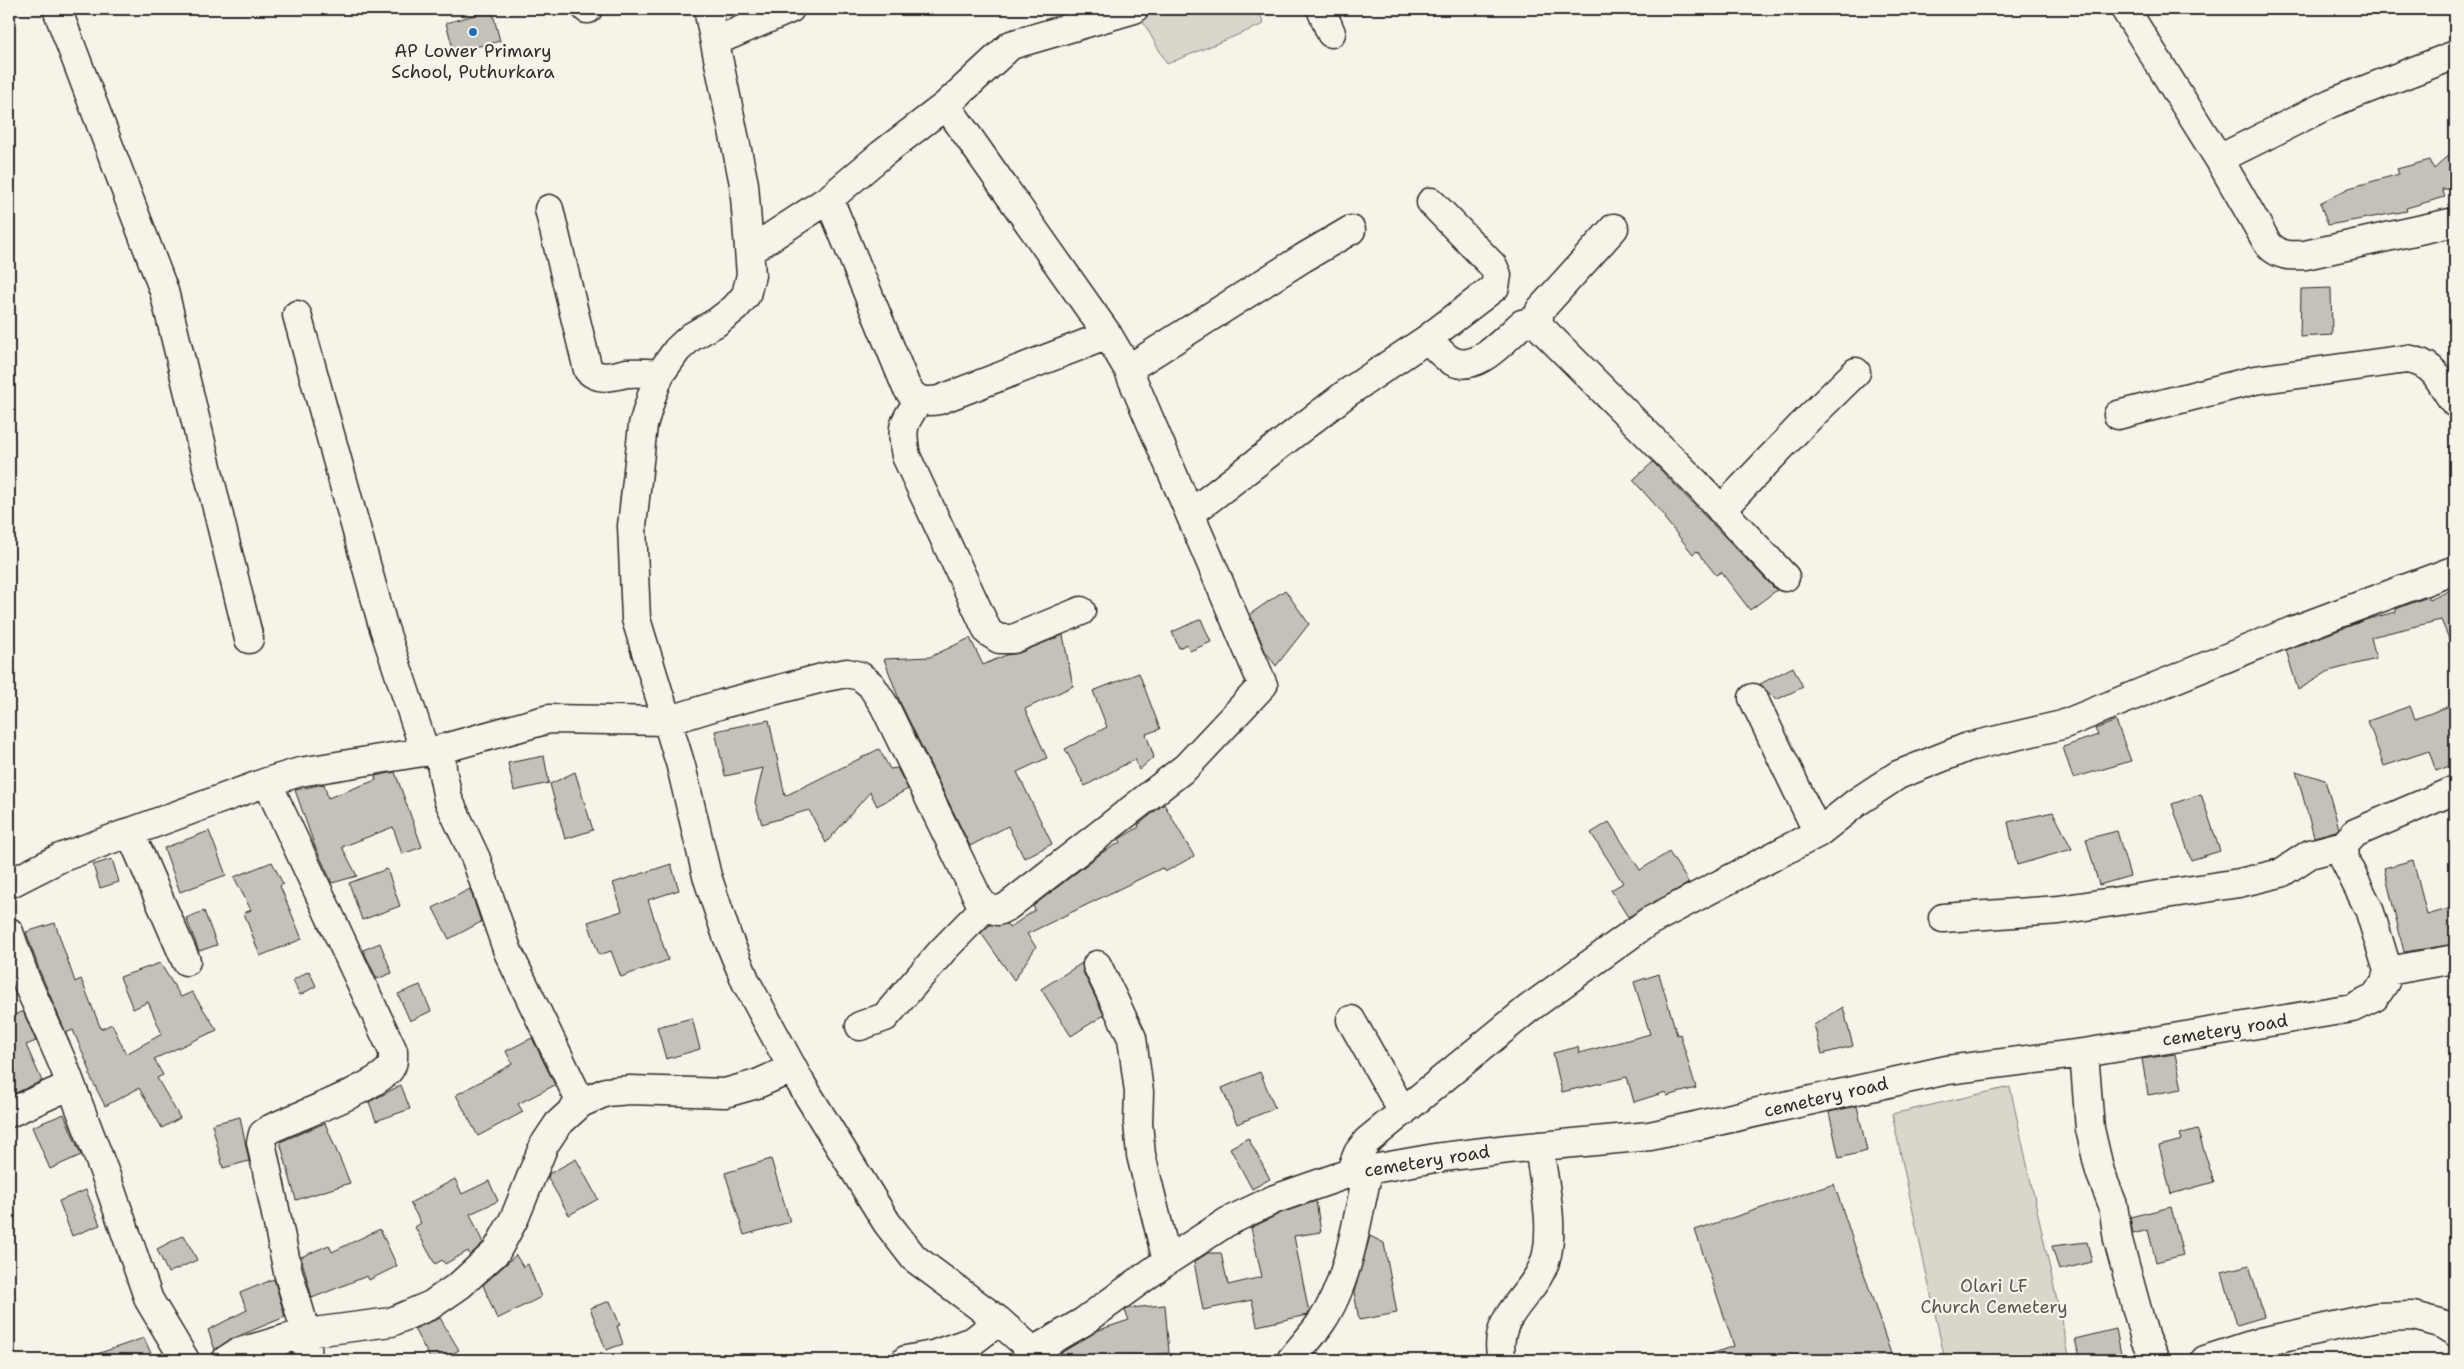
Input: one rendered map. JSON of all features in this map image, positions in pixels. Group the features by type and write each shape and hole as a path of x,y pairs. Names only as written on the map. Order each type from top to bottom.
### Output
{"street":[{"path":"57,9 164,291 249,640"},
{"path":"708,9 744,184 751,250 751,275 746,294 723,318 691,337 676,350 660,374 643,425 632,526 636,619 681,766 707,876 727,936 746,982 792,1068 887,1223 914,1258 999,1321 1035,1356"},
{"path":"716,41 790,9"},
{"path":"751,250 829,199 882,154 946,105 1011,45 1134,9"},
{"path":"2125,9 2268,244 2276,252 2289,256 2305,255 2455,222"},
{"path":"2218,159 2331,103 2455,54"},
{"path":"9,884 60,858 266,782 300,772 433,751 549,719 667,721 826,676 847,673 860,676 871,685 884,705 978,898 985,907 998,911 1008,906 1162,787 1186,767 1263,685 1128,369 1108,335 946,105"},
{"path":"829,199 906,386 911,395 919,400 939,400 1108,335"},
{"path":"1191,513 1347,394 1427,339 1495,287 1497,275 1493,266 1431,202"},
{"path":"549,209 588,370 595,376 608,377 628,373 660,374"},
{"path":"1538,325 1540,310 1614,228"},
{"path":"1128,369 1303,258 1351,230"},
{"path":"297,315 382,622 433,751 442,769 448,799 476,859 508,952 581,1103"},
{"path":"1427,339 1449,360 1466,364 1477,361 1522,324 1529,322 1538,325 1722,510 1785,577"},
{"path":"2118,415 2256,380 2407,360 2421,362 2434,370 2455,403"},
{"path":"1722,510 1801,426 1856,372"},
{"path":"919,400 906,417 902,427 906,456 988,632 998,639 1013,639 1081,611"},
{"path":"1291,1360 1323,1321 1336,1295 1349,1252 1359,1172 1358,1153 1367,1141 1528,1009 1648,922 1818,833 1857,802 1898,776 1968,747 2062,725 2292,631 2455,570"},
{"path":"1753,698 1818,833"},
{"path":"266,782 393,1051 393,1062 389,1069 366,1086 270,1128 263,1134 261,1142 288,1272 306,1334 308,1360"},
{"path":"1943,918 2059,910 2239,883 2281,873 2310,854 2344,845 2355,833 2455,790"},
{"path":"130,832 186,961"},
{"path":"2344,845 2345,861 2369,909 2388,971 2455,959"},
{"path":"860,1026 885,1017 943,950 985,907"},
{"path":"9,935 25,978 71,1085 149,1300 185,1360"},
{"path":"1097,964 1132,1038 1139,1092 1138,1124 1141,1155 1167,1261"},
{"name":"cemetery road","path":"1035,1356 1167,1261 1228,1222 1276,1199 1359,1172 1435,1158 1650,1136 1947,1070 2084,1053 2352,1008 2375,997 2385,982 2388,971"},
{"path":"1351,1020 1403,1112"},
{"path":"2084,1053 2090,1129 2100,1172 2113,1205 2118,1240 2145,1338 2155,1360"},
{"path":"226,1360 237,1353 306,1334 391,1322 431,1304 460,1285 496,1252 515,1217 544,1145 558,1124 581,1103 606,1092 630,1090 726,1093 757,1084 792,1068"},
{"path":"9,1113 71,1085"},
{"path":"1502,1360 1501,1340 1503,1324 1540,1274 1547,1254 1548,1221 1539,1146"},
{"path":"2205,1360 2260,1342 2378,1317 2414,1316 2440,1323 2455,1332"},
{"path":"906,1360 934,1355 973,1341 999,1321"}],"green space":[{"path":"1136,9 1258,9 1264,24 1167,64"},
{"name":"Olari LF Church Cemetery","path":"2010,1087 2070,1360 1945,1360 1892,1114"}],"building":[{"name":"AP Lower Primary School, Puthurkara","path":"492,10 500,41 454,52 446,23"},
{"path":"2455,150 2455,189 2442,189 2445,197 2406,208 2407,211 2328,225 2320,203 2349,188 2399,174 2397,169 2430,160 2434,169"},
{"path":"2331,288 2332,335 2300,337 2301,289"},
{"path":"1653,462 1777,590 1750,610 1721,572 1716,575 1697,551 1693,554 1664,518 1666,517 1633,480"},
{"path":"1285,590 1309,624 1276,666 1265,651 1250,614"},
{"path":"2451,590 2455,601 2455,653 2441,620 2371,637 2376,659 2329,671 2298,690 2286,650 2368,619 2396,612 2396,609 2428,597 2429,600"},
{"path":"1201,619 1211,642 1190,651 1187,644 1179,648 1172,632"},
{"path":"1063,635 1073,686 1025,709 1047,758 1017,772 1052,844 1024,858 1008,826 970,846 900,702 884,659 930,657 970,638 983,665"},
{"path":"1793,667 1803,687 1776,700 1760,684"},
{"path":"1139,673 1160,729 1146,734 1154,757 1139,770 1135,759 1085,786 1065,749 1107,727 1093,691"},
{"path":"2455,704 2455,764 2436,771 2429,751 2384,766 2368,721 2410,706 2415,719"},
{"path":"769,720 785,796 879,749 890,769 897,768 908,789 877,806 870,792 826,843 809,810 762,824 755,802 763,768 725,776 715,731"},
{"path":"2116,721 2131,761 2073,778 2063,747 2098,735 2095,729"},
{"path":"544,756 549,783 514,791 508,763"},
{"path":"2296,771 2325,780 2339,828 2336,831 2314,837"},
{"path":"395,772 422,847 402,854 393,827 342,847 357,876 332,883 314,844 295,790 324,784 328,798 376,780 375,776"},
{"path":"575,772 593,830 565,839 550,784"},
{"path":"2201,794 2220,851 2191,860 2172,804"},
{"path":"1164,804 1194,856 1165,872 1162,868 1027,934 1036,947 1014,980 981,933 990,925 1007,924 1009,928 1035,910 1033,906 1103,852 1121,842 1119,839 1139,827 1138,825"},
{"path":"2053,812 2072,849 2017,865 2008,822"},
{"path":"1609,822 1640,870 1669,852 1689,883 1628,917 1611,890 1623,883 1591,833"},
{"path":"209,831 226,875 180,892 164,848"},
{"path":"2117,831 2130,876 2099,885 2086,839"},
{"path":"112,859 119,882 100,888 93,865"},
{"path":"2413,860 2427,915 2455,907 2455,944 2404,952 2384,868"},
{"path":"272,862 283,884 280,886 302,939 260,956 244,913 251,910 234,877"},
{"path":"671,864 679,890 648,900 668,960 621,977 611,951 599,955 588,922 622,911 613,883"},
{"path":"387,869 400,906 362,920 349,883"},
{"path":"470,889 481,922 449,939 433,908"},
{"path":"204,911 217,945 199,951 186,918"},
{"path":"55,923 75,982 81,979 101,1029 112,1024 126,1054 162,1034 148,1002 133,1009 120,977 160,963 181,997 192,992 217,1030 154,1059 163,1075 157,1078 180,1118 162,1128 139,1088 105,1106 89,1074 91,1073 73,1030 66,1033 40,972 26,932"},
{"path":"380,943 392,973 377,979 363,950"},
{"path":"1082,963 1083,972 1104,1015 1071,1036 1041,989"},
{"path":"309,971 316,986 300,995 293,980"},
{"path":"1659,974 1677,1035 1680,1034 1696,1088 1667,1096 1666,1092 1634,1102 1627,1077 1562,1092 1553,1053 1578,1047 1579,1053 1650,1034 1634,982"},
{"path":"420,985 431,1011 410,1021 398,994"},
{"path":"1843,1007 1853,1046 1822,1054 1814,1025"},
{"path":"9,1009 12,1016 23,1011 36,1041 26,1045 42,1081 9,1096"},
{"path":"692,1018 700,1049 666,1059 657,1027"},
{"path":"532,1038 555,1085 518,1104 523,1112 478,1136 456,1095 512,1064 506,1051"},
{"path":"2175,1054 2182,1089 2148,1095 2142,1059"},
{"path":"1260,1072 1275,1108 1237,1124 1222,1088"},
{"path":"401,1085 410,1109 376,1121 369,1102"},
{"path":"1857,1106 1867,1151 1839,1158 1829,1112"},
{"path":"64,1114 81,1155 50,1169 32,1127"},
{"path":"240,1117 249,1161 223,1168 212,1124"},
{"path":"325,1123 350,1183 296,1200 280,1142"},
{"path":"2197,1129 2214,1182 2171,1194 2159,1146 2182,1140 2180,1134"},
{"path":"1248,1138 1270,1179 1252,1189 1230,1148"},
{"path":"576,1159 598,1199 569,1215 548,1178 549,1174"},
{"path":"771,1159 790,1222 744,1235 725,1173"},
{"path":"455,1179 462,1194 489,1181 498,1201 470,1214 483,1243 470,1255 468,1251 445,1264 442,1260 435,1264 415,1227 421,1223 410,1203"},
{"path":"1834,1184 1893,1360 1702,1360 1701,1357 1734,1346 1695,1230"},
{"path":"86,1190 100,1225 72,1236 59,1201"},
{"path":"1316,1201 1321,1232 1294,1236 1309,1313 1307,1315 1257,1326 1252,1300 1203,1310 1194,1262 1208,1253 1221,1253 1228,1285 1262,1277 1251,1228 1281,1213"},
{"path":"2171,1207 2183,1255 2156,1262 2148,1230 2133,1234 2130,1217"},
{"path":"380,1229 397,1266 369,1280 367,1276 312,1298 301,1257 329,1245 332,1252"},
{"path":"184,1235 197,1260 168,1273 157,1249"},
{"path":"1370,1236 1384,1243 1397,1313 1359,1320 1354,1292"},
{"path":"2087,1242 2092,1262 2059,1270 2052,1246"},
{"path":"516,1255 523,1267 528,1264 541,1297 497,1319 483,1285"},
{"path":"2249,1265 2264,1317 2237,1325 2222,1272"},
{"path":"274,1279 285,1317 229,1340 215,1350 208,1330 247,1310 240,1293"},
{"path":"610,1301 620,1325 617,1326 623,1344 606,1350 590,1308"},
{"path":"1165,1305 1169,1353 1117,1357 1118,1360 1061,1360 1059,1354 1099,1330 1129,1320 1125,1311 1129,1308"},
{"path":"440,1318 459,1350 441,1360 431,1360 414,1329"},
{"path":"2116,1329 2121,1354 2109,1357 2109,1360 2080,1360 2075,1339"},
{"path":"144,1338 154,1360 88,1360 88,1357"}],"place":[{"name":"AP Lower Primary School, Puthurkara","path":"473,32"}]}
